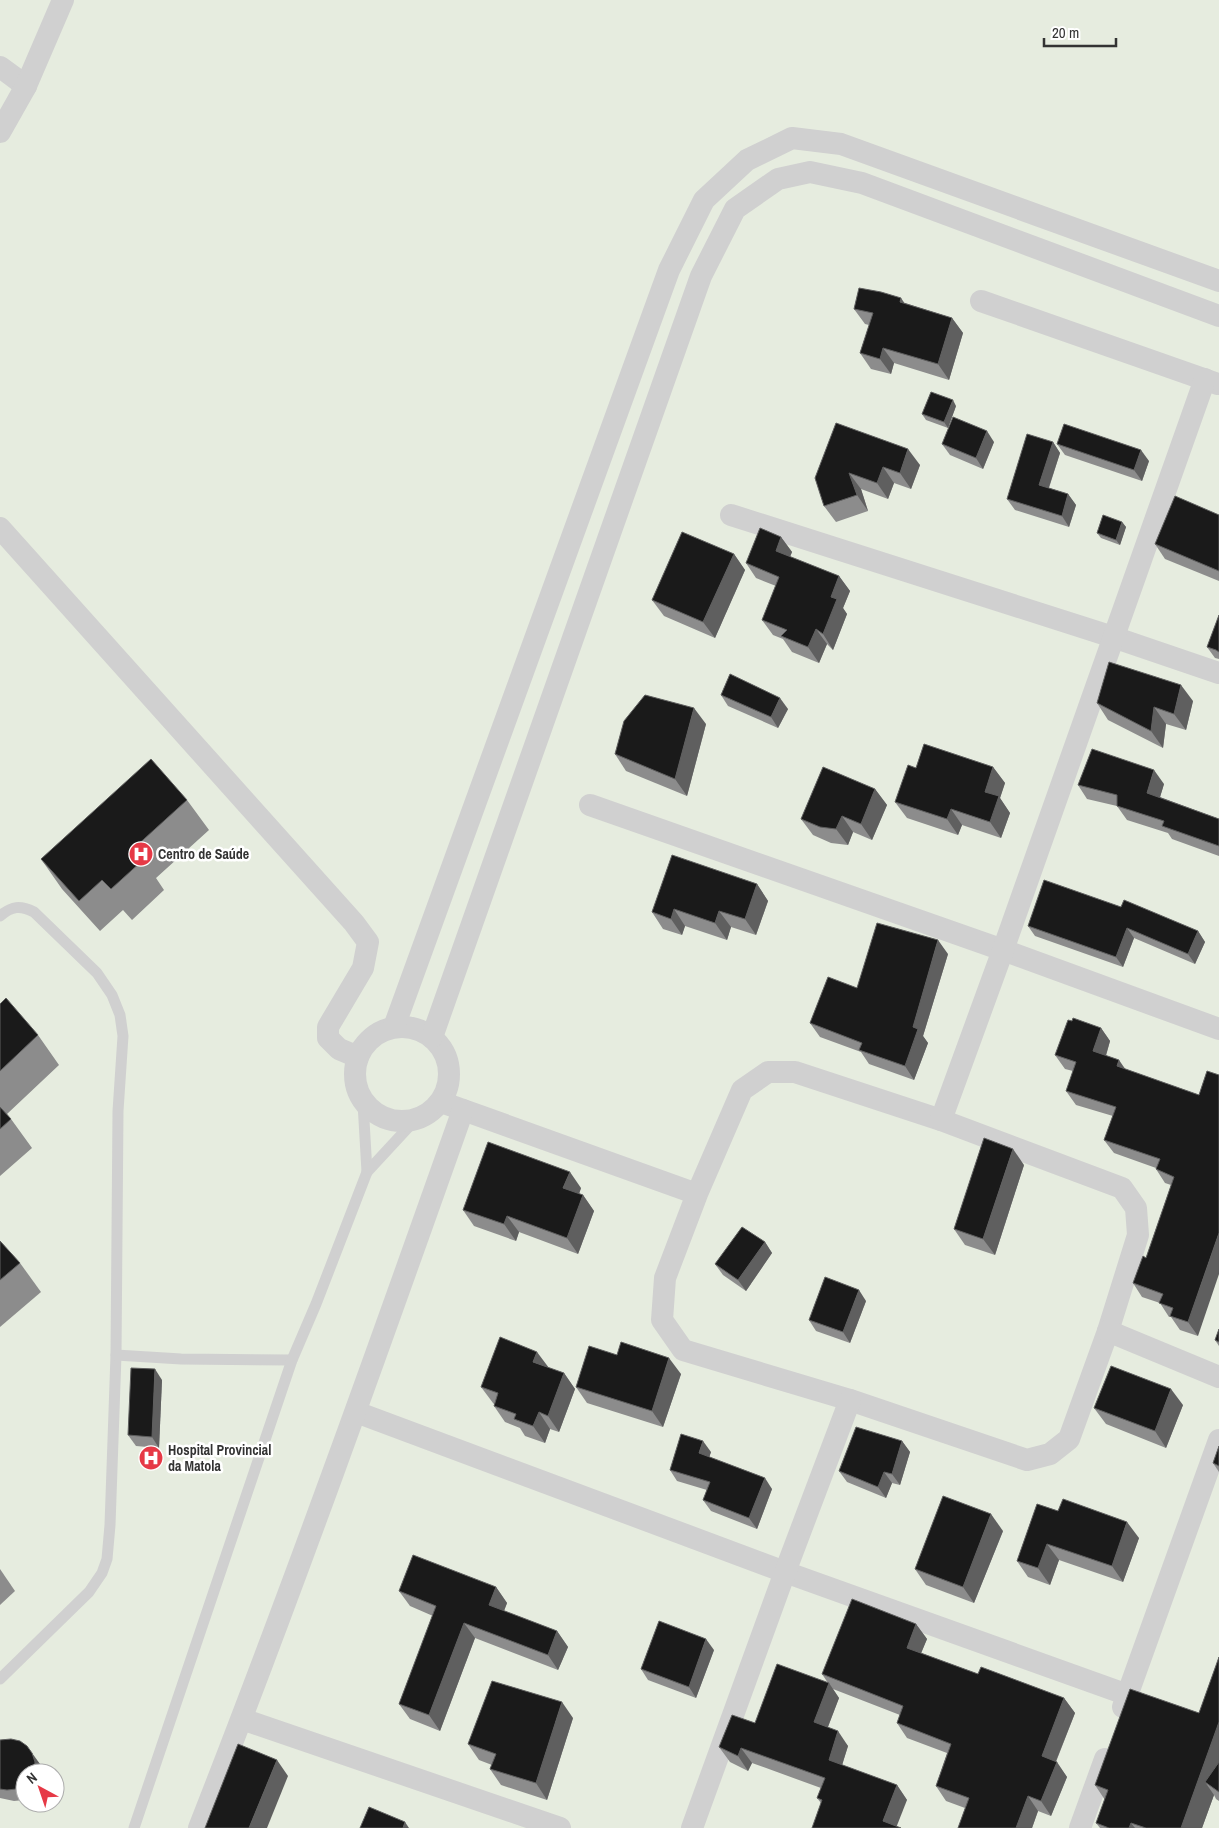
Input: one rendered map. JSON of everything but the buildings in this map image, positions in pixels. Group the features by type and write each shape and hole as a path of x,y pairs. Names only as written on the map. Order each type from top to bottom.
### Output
{"street":[{"path":"0,132 26,86 63,0"},
{"path":"0,67 26,86"},
{"path":"394,1027 669,270 704,200 747,160 792,138 841,144 1219,281"},
{"path":"432,1037 700,276 735,209 778,179 810,172 827,175 862,183 1219,316"},
{"path":"941,1120 1113,637 1212,382 980,302"},
{"path":"731,515 1113,637 1219,673"},
{"path":"0,528 354,923 368,942 363,968 328,1026 328,1038 339,1049 358,1057"},
{"path":"590,805 1003,950 1219,1030"},
{"path":"394,1027 420,1030 432,1037 442,1048 448,1061 450,1075 447,1089 440,1102 430,1113 416,1120 402,1122 387,1120 374,1113 363,1102 356,1088 354,1072 358,1057 366,1043 378,1033 394,1027"},
{"path":"768,1072 795,1072 941,1120 1122,1188 1136,1208 1138,1235 1108,1331 1069,1438 1050,1454 1027,1460 850,1400 683,1350 662,1320 665,1278 697,1194 742,1090 768,1072"},
{"path":"440,1102 697,1194"},
{"path":"199,1828 242,1719 356,1412 463,1110"},
{"path":"1108,1331 1219,1376"},
{"path":"692,1828 850,1400"},
{"path":"356,1412 785,1572 1128,1695"},
{"path":"1080,1828 1219,1440"},
{"path":"242,1719 560,1828"}],"lane":[{"path":"0,916 14,907 23,907 34,912 98,972 112,995 120,1015 123,1036 118,1111 116,1355 110,1526 107,1559 102,1573 90,1592 0,1679"},
{"path":"363,1102 367,1172"},
{"path":"134,1828 292,1360 316,1304 367,1172 416,1120"},
{"path":"116,1355 181,1359 292,1360"}],"shaded area":[{"path":"0,0 1219,0 1219,1828 0,1828"}],"place":[{"name":"Centro de Saúde","path":"141,854"},
{"name":"Hospital Provincial da Matola","path":"151,1458"}]}
